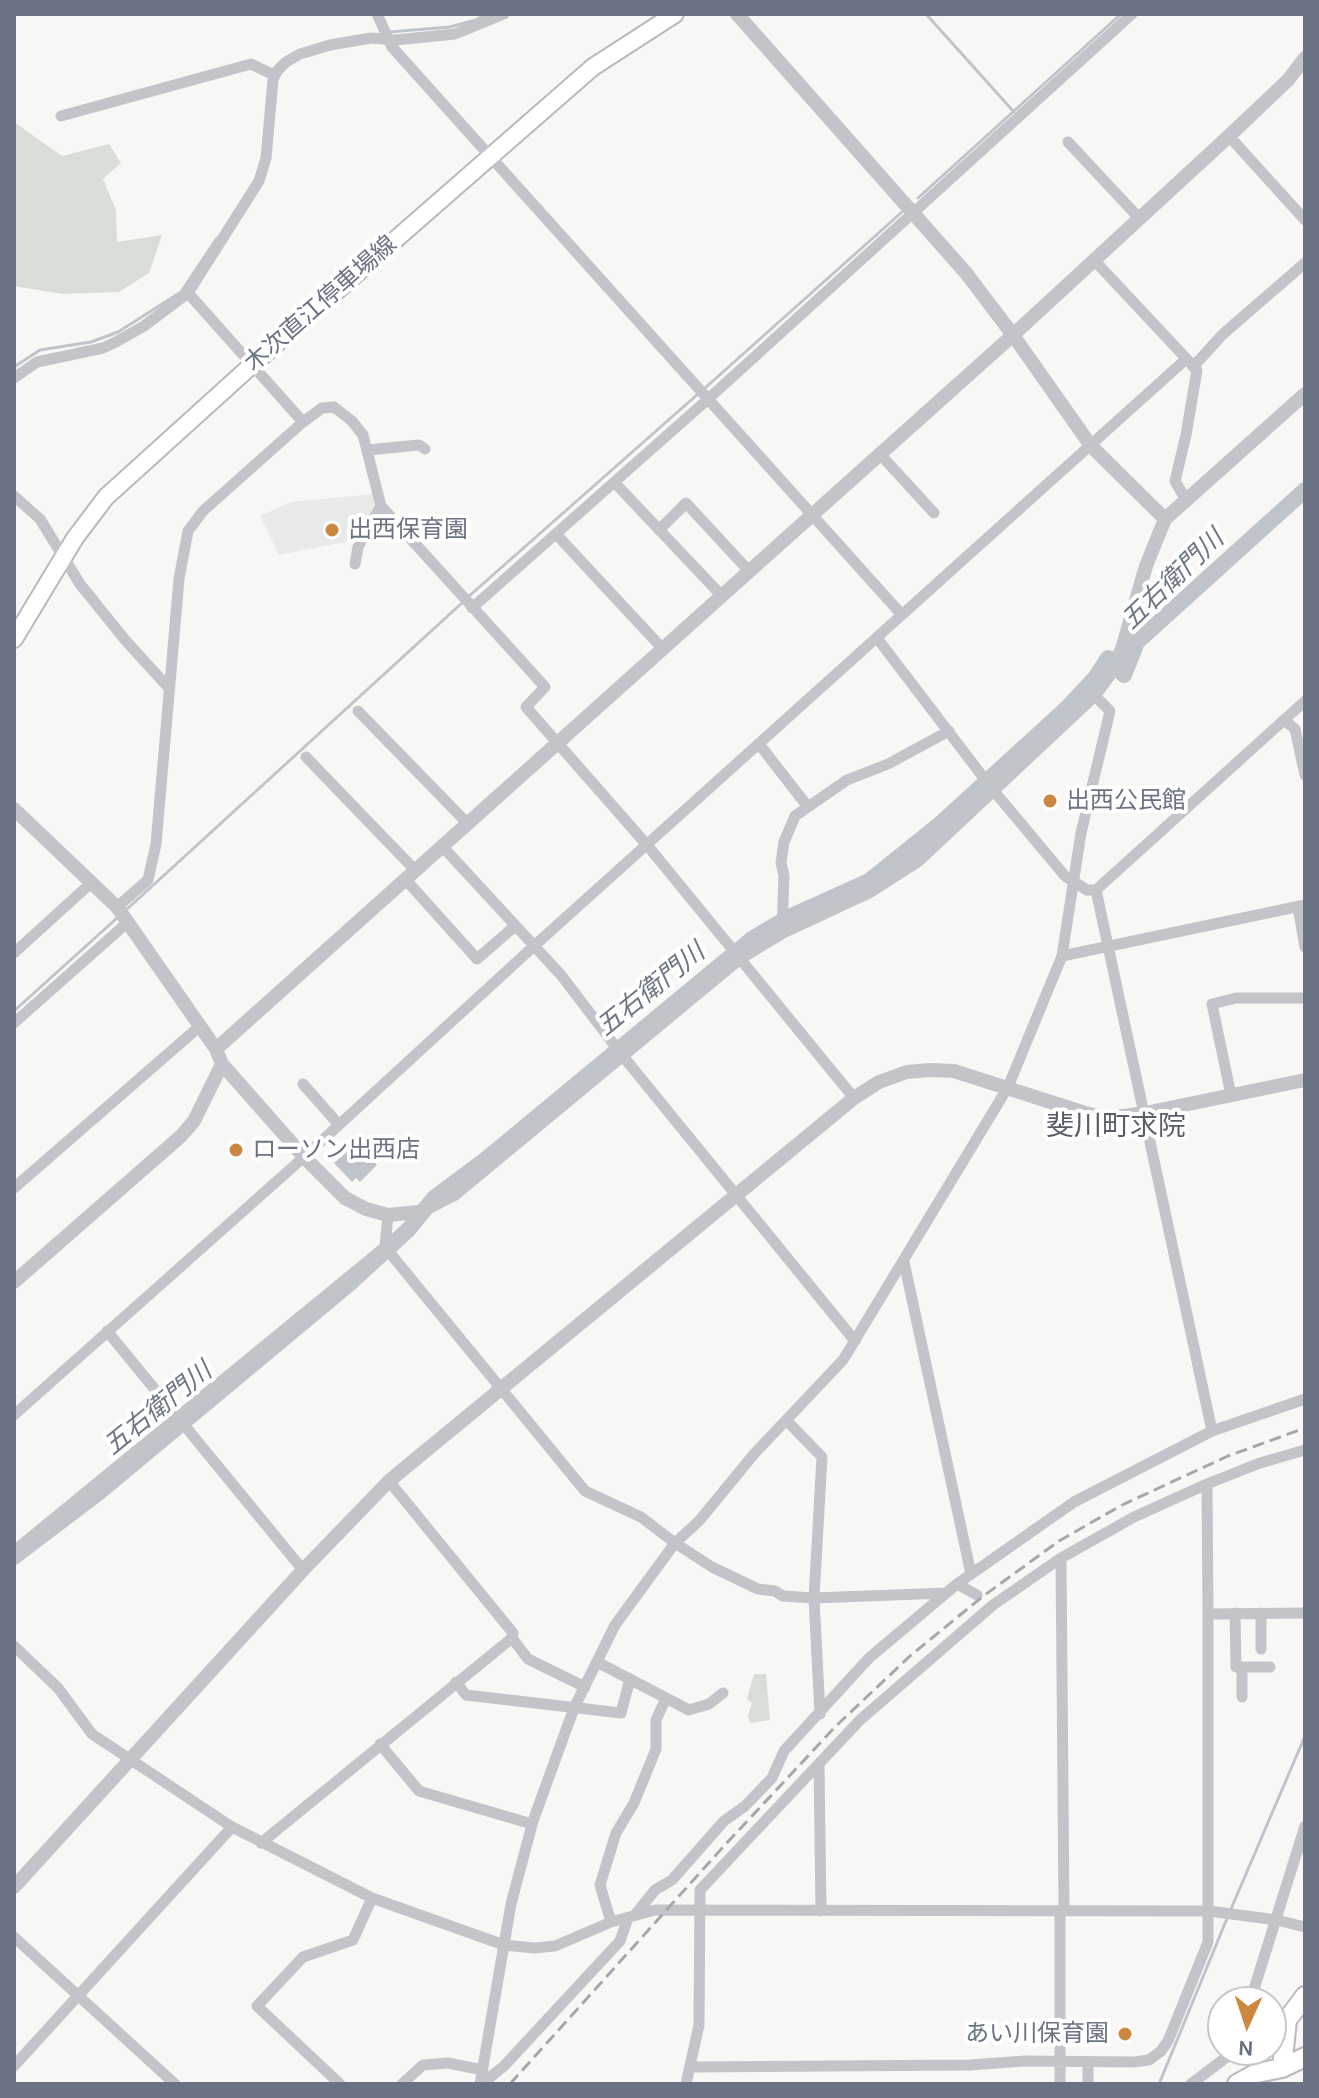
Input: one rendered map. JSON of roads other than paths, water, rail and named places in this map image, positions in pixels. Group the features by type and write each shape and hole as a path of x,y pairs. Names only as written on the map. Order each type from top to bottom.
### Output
{"highway":[{"path":"1287,2015 1305,1996"},
{"path":"1261,2084 1282,2076 1305,2057"},
{"path":"1237,2084 1257,2073 1282,2076"}],"main road":[{"name":"木次直江停車場線","path":"14,639 64,555 106,497 253,364 593,67 670,15"}],"street":[{"path":"377,14 386,40 902,615"},
{"path":"14,378 37,362 103,348 116,342 144,326 188,293 263,173 274,75 293,57 312,49 371,38 386,40 455,34 504,14"},
{"path":"737,14 966,273 1091,446 1165,519"},
{"path":"472,608 707,400 1123,17"},
{"path":"216,1049 1013,335 1229,136 1288,80 1305,58"},
{"path":"61,116 251,64 274,75"},
{"path":"1229,136 1305,220"},
{"path":"1068,142 1139,218"},
{"path":"1093,259 1197,370 1175,481 1186,500"},
{"path":"14,1415 1091,446 1305,263"},
{"path":"188,293 303,422"},
{"path":"14,809 117,907 216,1049 222,1064 304,1157 345,1198 366,1209 388,1215 419,1212 454,1194 739,958 782,932 868,892 918,860 1094,695 1111,672 1122,649 1146,566 1165,519 1305,394"},
{"path":"117,907 148,880 156,844 179,579 188,531 203,511 303,422 322,408 334,407 352,421 363,435 381,506 545,687 526,707 647,845 854,1098"},
{"path":"367,450 419,445 425,449"},
{"path":"879,453 934,513"},
{"path":"615,483 721,595"},
{"path":"14,496 40,519 80,584 169,688"},
{"path":"659,530 686,503 748,570"},
{"path":"355,564 358,547 381,506"},
{"path":"556,534 662,648"},
{"path":"877,638 993,790 1065,876 1087,890 1096,890 1305,701"},
{"path":"481,2084 511,1904 532,1824 574,1708 615,1625 675,1543 699,1521 754,1454 843,1360 1008,1087 1062,956 1081,833 1110,711 1094,695"},
{"path":"358,711 468,824"},
{"path":"1284,720 1295,729 1305,775"},
{"path":"782,932 784,876 781,863 784,842 795,816 847,780 888,764 949,731"},
{"path":"759,744 808,807"},
{"path":"306,757 411,876 477,959 515,926"},
{"path":"443,847 561,975 622,1055 855,1341"},
{"path":"14,953 91,883"},
{"path":"1096,890 1212,1431"},
{"path":"1062,956 1301,906 1305,947"},
{"path":"14,1023 128,922"},
{"path":"1231,1095 1212,1004 1236,998 1305,998"},
{"path":"14,1188 200,1026"},
{"path":"14,1282 181,1136 194,1121 222,1064"},
{"path":"14,1887 303,1570 389,1481 854,1098 892,1077 930,1070 954,1071 1109,1118 1305,1080"},
{"path":"209,1091 225,1084 240,1085"},
{"path":"303,1084 339,1125"},
{"path":"388,1215 385,1247 585,1491 641,1517 712,1567 758,1589 775,1591 783,1596 814,1598 947,1593"},
{"path":"14,1551 385,1247"},
{"path":"904,1262 971,1574"},
{"path":"107,1331 303,1570"},
{"path":"481,2084 504,2066 620,1941 631,1916 655,1890 672,1880 724,1821 745,1806 772,1778 784,1751 869,1658 957,1584 1074,1502 1212,1431 1305,1399"},
{"path":"786,1420 822,1457 814,1598 820,1714"},
{"path":"686,2084 699,2025 700,1890 860,1720 984,1600 1134,1517 1260,1463 1305,1450"},
{"path":"389,1481 513,1633 512,1638 528,1659 585,1687"},
{"path":"691,2067 1149,2060 1161,2051 1168,2041 1208,1942 1207,1484"},
{"path":"1060,2084 1061,1558"},
{"path":"957,1584 984,1600"},
{"path":"1235,1613 1236,1667 1270,1667"},
{"path":"1261,1613 1261,1649"},
{"path":"1208,1614 1305,1613"},
{"path":"261,1843 512,1638"},
{"path":"14,1646 58,1688 92,1734 232,1827 372,1898 504,1945 534,1948 555,1946 611,1922 655,1910 1209,1911 1305,1927"},
{"path":"597,1662 689,1710 709,1704 723,1693"},
{"path":"1242,1667 1242,1697"},
{"path":"456,1682 466,1695 621,1713 630,1679"},
{"path":"611,1922 600,1885 616,1833 634,1803 656,1749 656,1720 666,1698"},
{"path":"380,1744 419,1791 532,1824"},
{"path":"819,1765 821,1911"},
{"path":"1255,1986 1305,1826"},
{"path":"14,2066 232,1827"},
{"path":"340,2084 257,2006 303,1957 353,1940 372,1898"},
{"path":"14,1937 175,2084"},
{"path":"1088,2062 1088,2084"},
{"path":"402,2084 423,2065 448,2063 483,2070"},
{"path":"1191,2084 1215,2066"}],"waterway":[{"path":"389,32 450,27 486,14"},
{"path":"926,14 1014,112"},
{"path":"918,198 1121,14"},
{"path":"705,388 902,212"},
{"path":"14,367 40,350 91,342 118,332 181,292 217,238"},
{"path":"468,597 699,393"},
{"name":"五右衛門川","path":"14,1557 97,1494 349,1284 409,1229 434,1198 485,1160 752,939 789,917 869,881 940,824 1067,708 1095,678 1108,658 1124,675 1137,642 1305,490"},
{"path":"126,910 463,602"},
{"path":"14,1011 117,918"},
{"path":"1231,1909 1305,1736"},
{"path":"1159,2084 1228,1916"}],"railway":[{"path":"510,2084 836,1726 910,1656 982,1597 1059,1541 1122,1505 1228,1456 1305,1428"}],"place":[{"name":"出西保育園","path":"332,530"},
{"name":"出西公民館","path":"1050,801"},
{"name":"ローソン出西店","path":"236,1150"},
{"name":"あい川保育園","path":"1125,2034"}],"district":[{"name":"斐川町求院","path":"1116,1127"}]}
